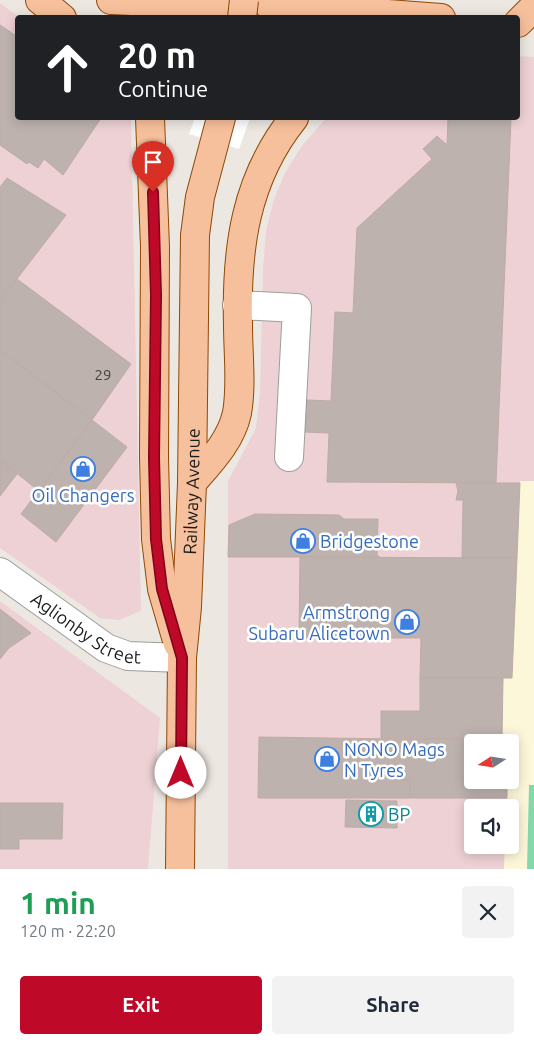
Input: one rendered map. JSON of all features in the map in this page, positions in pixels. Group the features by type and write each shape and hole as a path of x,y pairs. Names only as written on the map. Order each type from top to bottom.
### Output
{"main road":[{"path":"40,0 58,15"},
{"path":"111,0 152,7 257,3 404,15"},
{"path":"245,15 257,3"},
{"path":"520,22 534,7"},
{"path":"520,25 534,29"},
{"path":"150,120 155,247 154,457 156,539 162,589 182,658"},
{"path":"192,483 222,447 237,413 239,382 237,305 245,218 255,185 266,159 281,134 292,120"},
{"name":"Railway Avenue","path":"180,869 182,658 187,607 192,483 195,235 200,197 218,129"}],"street":[{"path":"237,305 297,308 289,457"},
{"name":"Aglionby Street","path":"0,572 106,648 128,656 182,658"}],"shaded area":[{"path":"0,3 16,15 15,120 131,120 141,611 119,620 100,618 0,548"},
{"path":"520,56 534,57 534,481 520,483 512,678 503,679 502,734 464,734 464,789 507,789 507,799 464,799 464,854 505,854 504,869 228,869 228,481 256,428 260,391 263,269 266,231 274,199 285,173 301,147 324,120 520,120"},
{"path":"520,481 534,481 534,869 504,869 505,854 519,854 519,799 507,799 507,789 519,789 519,734 502,734 503,678 512,678"},
{"path":"0,601 160,718 148,869 0,869"}],"green space":[{"path":"529,785 534,785 534,869 527,869"}],"pier":[{"path":"194,120 249,120 239,149 189,134"}],"building":[{"path":"0,25 15,35 15,120 100,120 63,175 44,159 38,168 29,162 27,164 0,145"},
{"path":"448,120 511,120 496,483 327,482 329,433 305,432 307,400 331,401 335,312 353,313 357,228 432,159 423,149 437,136 447,145"},
{"path":"7,178 66,215 0,301 0,187"},
{"path":"17,279 131,364 92,420 0,350 0,301"},
{"path":"0,350 92,420 39,491 0,460"},
{"name":"Oil Changers","path":"92,420 127,447 56,542 21,514"},
{"path":"0,460 17,474 0,496"},
{"path":"456,483 520,483 517,558 462,558 463,500 456,500 458,491"},
{"name":"Bridgestone","path":"255,514 339,515 344,519 378,519 377,556 379,557 228,557 229,525"},
{"name":"Armstrong Subaru Alicetown","path":"300,557 517,558 512,678 420,678 421,638 299,638"},
{"path":"0,609 31,633 9,648 0,659"},
{"path":"420,678 503,678 502,734 464,734 464,739 381,738 381,711 420,711"},
{"name":"NONO Mags N Tyres","path":"259,737 395,739 395,780 410,780 410,798 258,798"},
{"path":"395,739 464,739 464,789 507,789 507,798 410,798 410,780 395,780"},
{"name":"BP","path":"346,800 397,801 397,828 345,827"},
{"path":"0,803 63,803 62,839 19,839 19,849 0,849"}],"place":[{"name":"Oil Changers","path":"83,469"},
{"name":"Bridgestone","path":"303,541"},
{"name":"Armstrong Subaru Alicetown","path":"407,622"},
{"name":"NONO Mags N Tyres","path":"327,759"},
{"name":"BP","path":"371,814"}],"route":[{"path":"153,192 156,295 154,457 156,539 162,589 182,658 181,773"}]}
